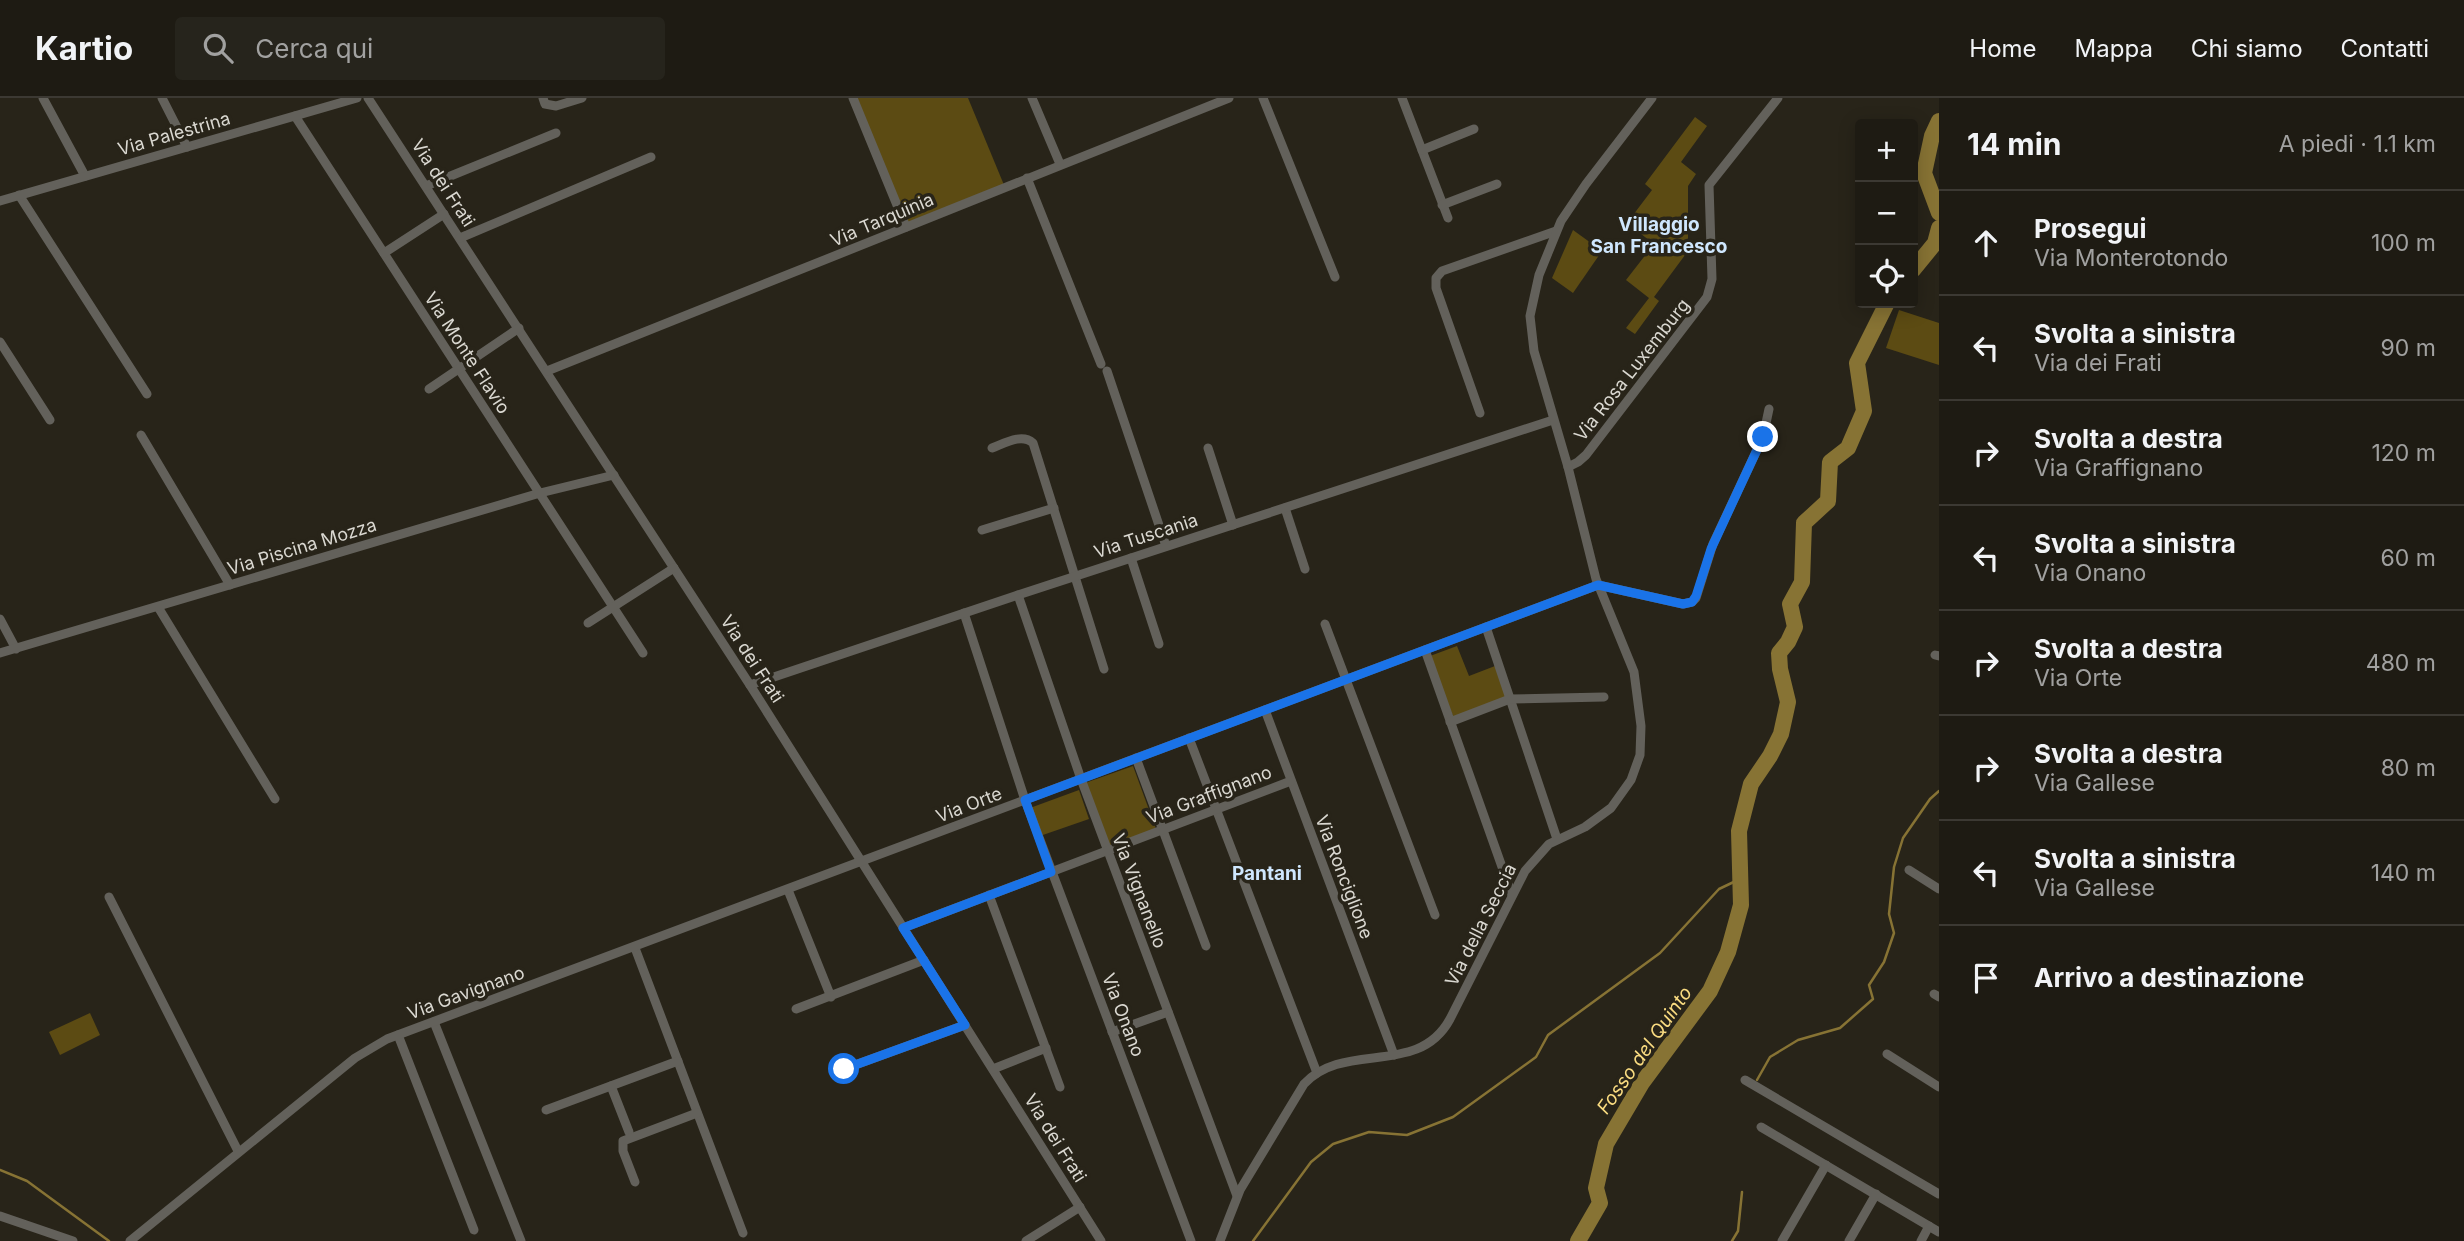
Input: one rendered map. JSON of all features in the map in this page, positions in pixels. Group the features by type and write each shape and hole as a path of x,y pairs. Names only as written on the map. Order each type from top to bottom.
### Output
{"street":[{"path":"43,98 85,176"},
{"path":"162,98 187,147"},
{"name":"Via Palestrina","path":"0,201 357,98"},
{"name":"Via dei Frati","path":"368,98 750,685 1101,1241"},
{"path":"543,98 545,104 552,106 582,98"},
{"path":"853,98 906,227"},
{"path":"1032,98 1060,164"},
{"name":"Via Tarquinia","path":"547,371 778,281 1214,101 1229,98"},
{"path":"1263,98 1335,277"},
{"path":"1402,98 1448,218"},
{"name":"Via della Seccia","path":"1317,1073 1343,1063 1394,1055 1425,1046 1442,1032 1529,866 1546,846 1581,830 1611,808 1633,776 1640,751 1642,726 1634,672 1598,585 1568,467 1533,348 1530,324 1537,281 1556,231 1582,190 1652,98"},
{"name":"Via Rosa Luxemburg","path":"1568,467 1578,463 1586,455 1707,297 1712,279 1709,185 1778,98"},
{"name":"Via Monte Flavio","path":"295,116 643,653"},
{"path":"1422,150 1474,129"},
{"path":"426,186 556,133"},
{"path":"460,237 651,157"},
{"path":"1027,177 1104,368 1166,546"},
{"path":"1443,205 1497,184"},
{"path":"19,195 147,394"},
{"path":"384,253 444,214"},
{"path":"1480,413 1436,288 1436,278 1442,271 1556,231"},
{"path":"429,389 519,328"},
{"path":"0,342 50,420"},
{"path":"1598,585 1683,604 1694,601 1711,549 1759,448 1769,410"},
{"name":"Via Tuscania","path":"750,685 1553,420"},
{"path":"141,435 230,585"},
{"path":"992,448 1021,438 1030,440 1104,669"},
{"path":"1208,448 1233,525"},
{"name":"Via Piscina Mozza","path":"0,653 540,493 614,475"},
{"path":"982,530 1054,508"},
{"path":"1285,508 1305,569"},
{"path":"1131,558 1159,644"},
{"path":"588,623 674,568"},
{"name":"Via Orte","path":"862,862 1598,585"},
{"name":"Via Vignanello","path":"1018,595 1081,779 1237,1196"},
{"path":"158,607 275,799"},
{"name":"Via Onano","path":"964,613 1051,872 1191,1241"},
{"path":"0,619 16,649"},
{"path":"1325,624 1435,915"},
{"path":"1486,627 1557,839"},
{"path":"1425,650 1512,895"},
{"path":"1450,722 1510,699 1604,697"},
{"name":"Via Ronciglione","path":"1265,710 1394,1055"},
{"path":"1189,738 1317,1073 1298,1093 1237,1196 1220,1241"},
{"path":"1136,758 1206,946"},
{"name":"Via Graffignano","path":"903,928 1291,781"},
{"name":"Via Gavignano","path":"130,1241 357,1056 433,1021 862,862"},
{"path":"1909,870 1939,889"},
{"path":"788,890 831,997"},
{"path":"989,895 1060,1087"},
{"path":"108,897 238,1151"},
{"path":"635,948 743,1233"},
{"path":"796,1010 924,960"},
{"path":"1112,1032 1168,1012"},
{"path":"433,1021 521,1241"},
{"path":"844,1069 965,1025"},
{"path":"398,1035 474,1230"},
{"path":"993,1069 1045,1048"},
{"path":"1887,1054 1939,1087"},
{"path":"547,1110 678,1061"},
{"path":"1745,1080 1939,1194"},
{"path":"611,1086 629,1132"},
{"path":"635,1182 622,1149 623,1141 697,1113"},
{"path":"1761,1127 1939,1232"},
{"path":"1782,1241 1826,1165"},
{"path":"1849,1241 1876,1194"},
{"path":"1033,1239 1080,1207"},
{"path":"0,1216 73,1241"},
{"path":"1921,1241 1929,1226"}],"shaded area":[{"path":"857,98 968,98 1004,185 908,224"},
{"path":"1695,117 1707,126 1681,162 1696,174 1688,186 1688,251 1654,297 1659,301 1635,334 1626,328 1649,298 1626,280 1654,244 1627,223 1652,190 1645,184"},
{"path":"1573,230 1602,251 1573,293 1552,278"},
{"path":"1899,310 1939,323 1939,365 1886,348"},
{"path":"1457,646 1469,676 1495,666 1508,699 1454,719 1430,656"},
{"path":"1133,766 1156,829 1108,846 1085,783"},
{"path":"1079,790 1089,819 1040,836 1030,808"},
{"path":"90,1013 100,1035 60,1055 49,1032"}],"waterway":[{"path":"1939,121 1932,136 1924,173 1939,213"},
{"path":"1918,264 1935,243 1939,228"},
{"name":"Fosso del Quinto","path":"1578,1241 1600,1203 1596,1188 1606,1144 1642,1083 1710,991 1728,952 1741,905 1739,831 1751,784 1781,734 1788,702 1779,653 1795,627 1790,604 1802,582 1804,523 1828,501 1830,462 1848,448 1864,411 1857,363 1884,308"},
{"path":"1757,1080 1770,1057 1798,1040 1840,1028 1873,999 1869,985 1884,962 1894,933 1889,914 1894,867 1903,838 1930,799 1939,791"},
{"path":"1253,1241 1311,1162 1333,1144 1369,1132 1407,1135 1453,1117 1536,1057 1548,1035 1660,953 1719,889 1740,879"},
{"path":"0,1170 27,1181 109,1241"},
{"path":"1732,1241 1738,1231 1742,1192"}],"district":[{"name":"Villaggio San Francesco","path":"1659,235"},
{"name":"Pantani","path":"1267,873"}],"route":[{"path":"844,1069 965,1025 903,928 1051,872 1025,800 1598,585 1683,604 1692,602 1711,549 1763,437"}]}
